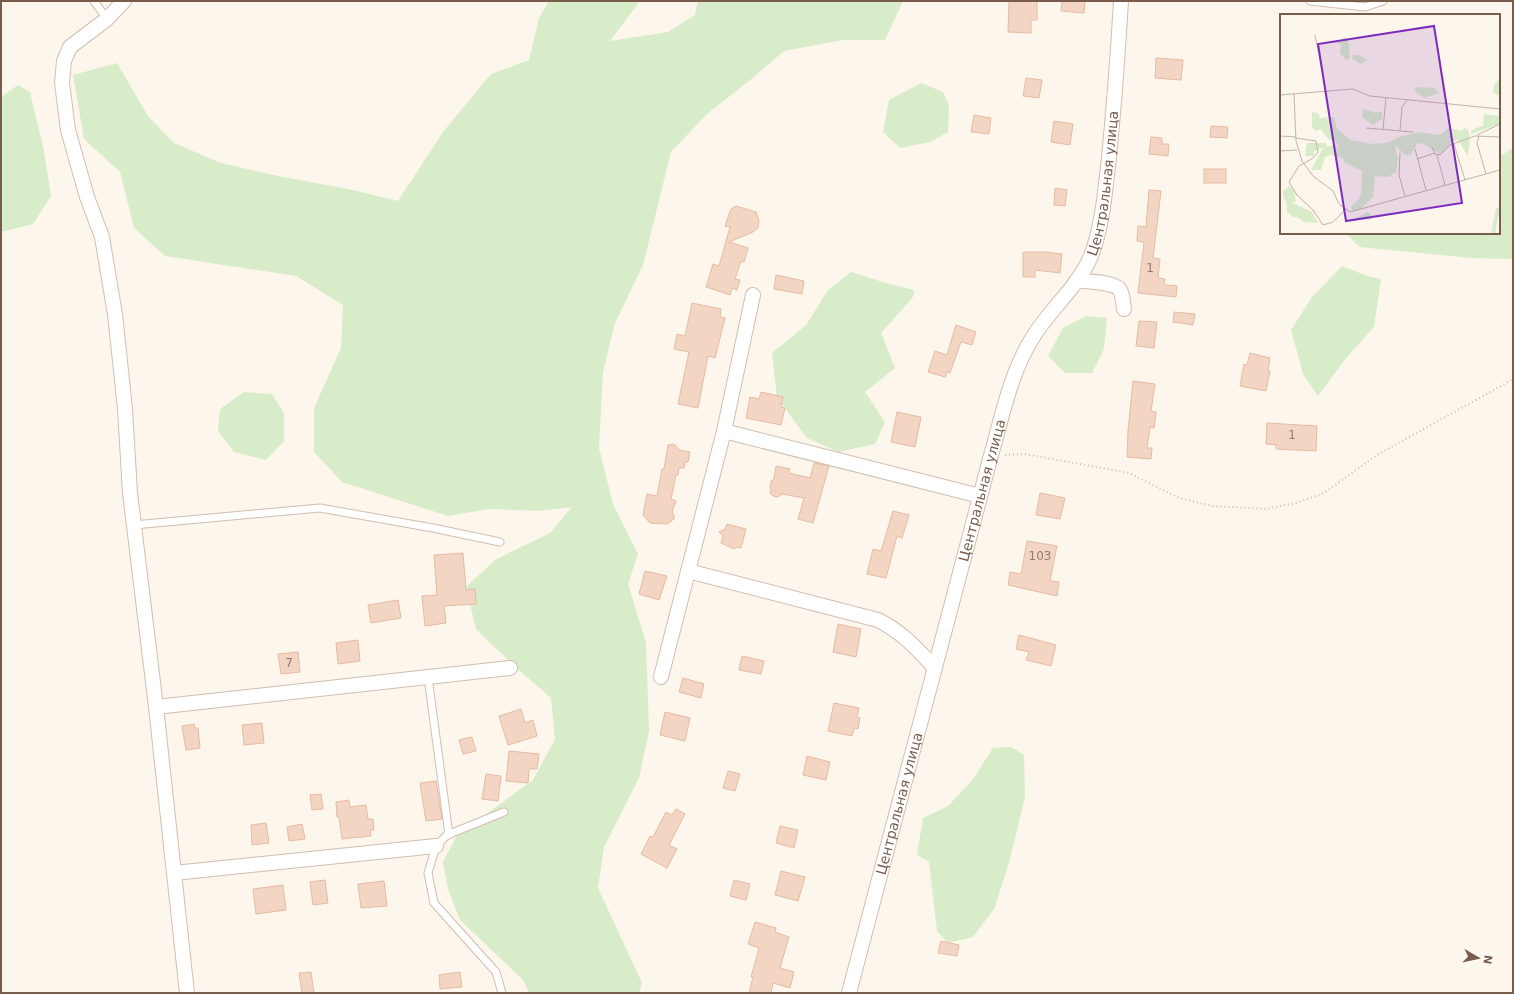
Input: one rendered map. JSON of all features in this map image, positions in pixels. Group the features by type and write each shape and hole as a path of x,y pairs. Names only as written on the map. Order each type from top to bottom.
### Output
{"street":[{"path":"124,1 107,19 70,47 64,61 62,83 68,130 87,197 102,237 111,291 125,409 130,493 156,707 187,993"},
{"name":"Центральная улица","path":"849,993 980,496 1016,370 1033,337 1056,305 1076,281 1090,257 1100,223 1117,85 1121,1"},
{"path":"1076,281 1092,282 1116,287 1120,291 1124,309"},
{"path":"661,677 724,431 753,295"},
{"path":"724,431 980,496"},
{"path":"688,571 878,620 892,627 908,639 935,668"},
{"path":"156,707 510,668"},
{"path":"174,873 436,846"}],"lane":[{"path":"94,1 107,19"},
{"path":"1310,1 1366,7 1383,1"},
{"path":"134,525 320,508 433,528 500,542"},
{"path":"428,677 449,834"},
{"path":"502,993 496,972 434,903 428,873 436,846 449,834 504,812"}],"path":[{"path":"990,459 1007,455 1025,454 1129,472 1179,498 1213,506 1265,510 1296,504 1324,493 1377,455 1513,378"}],"green space":[{"path":"549,1 640,1 610,41 668,32 695,15 698,1 903,1 885,40 843,40 784,51 707,114 671,152 643,265 615,323 603,372 599,448 613,504 638,554 628,584 646,643 649,731 639,778 604,847 598,888 642,983 639,993 529,993 523,980 460,920 448,889 443,862 457,835 533,780 555,739 551,698 514,666 476,629 466,587 495,560 550,533 572,507 539,511 489,509 448,516 342,482 314,452 314,408 341,348 343,305 296,276 165,256 134,228 120,172 84,139 73,75 117,63 148,116 174,143 221,163 278,176 353,190 398,201 443,132 491,74 529,60 539,18"},
{"path":"921,83 943,92 949,106 948,132 930,142 900,148 883,132 889,100"},
{"path":"18,85 30,92 44,151 51,196 33,224 1,232 1,97"},
{"path":"1513,149 1513,259 1472,258 1359,247 1347,234 1500,234 1500,156"},
{"path":"1342,266 1367,276 1381,279 1374,327 1346,358 1318,396 1303,374 1291,330 1312,297"},
{"path":"851,272 914,290 913,297 881,333 895,368 865,392 885,422 875,444 838,452 807,438 777,398 772,353 806,325 828,290"},
{"path":"1086,316 1107,318 1104,349 1092,373 1065,373 1048,356 1063,328"},
{"path":"244,392 272,394 284,413 284,441 266,460 234,452 218,431 220,409"},
{"path":"1011,747 1024,755 1025,797 1009,863 994,909 973,937 948,943 937,931 929,862 917,855 923,818 948,806 973,779 993,748"}],"building":[{"path":"1009,1 1037,1 1037,20 1031,20 1031,33 1008,32"},
{"path":"1062,1 1085,1 1084,13 1061,11"},
{"path":"1156,58 1183,60 1181,80 1155,78"},
{"path":"1026,78 1042,80 1039,98 1023,96"},
{"path":"974,115 991,118 989,134 971,132"},
{"path":"1054,121 1073,124 1070,145 1051,142"},
{"path":"1211,126 1228,127 1227,138 1210,137"},
{"path":"1151,137 1162,138 1162,144 1169,144 1168,156 1149,154"},
{"path":"1204,169 1226,169 1226,183 1204,183"},
{"path":"1055,188 1067,190 1065,206 1054,205"},
{"path":"1149,190 1161,191 1153,258 1160,259 1158,278 1165,279 1164,285 1177,286 1176,297 1138,293 1144,242 1137,241 1138,226 1146,227"},
{"path":"736,206 756,212 759,221 758,228 753,232 729,242 748,248 744,262 741,261 735,279 740,280 737,290 732,288 730,295 706,287 713,264 719,266 730,227 725,226 731,209"},
{"path":"1023,252 1047,252 1062,254 1060,273 1035,270 1035,277 1023,277"},
{"path":"776,275 804,281 802,294 774,289"},
{"path":"692,303 721,309 720,317 725,318 715,358 708,356 698,408 678,404 689,352 674,349 677,334 685,336"},
{"path":"1174,312 1195,314 1193,325 1173,322"},
{"path":"1139,321 1157,322 1154,348 1136,346"},
{"path":"956,325 976,332 972,345 961,342 950,373 947,372 945,377 928,372 935,351 947,355"},
{"path":"1250,353 1270,358 1268,371 1270,371 1266,391 1240,386 1244,364 1247,365"},
{"path":"1133,381 1155,384 1151,411 1156,412 1154,428 1150,427 1147,448 1152,448 1151,459 1127,457"},
{"path":"761,392 783,397 781,407 785,408 781,425 746,418 750,397 759,399"},
{"path":"897,412 921,417 915,447 891,442"},
{"path":"1267,423 1317,426 1316,451 1276,449 1276,445 1266,444"},
{"path":"674,444 679,450 690,452 688,462 685,462 684,468 679,468 678,475 676,475 671,499 676,501 672,512 674,519 667,524 650,523 643,515 647,494 657,496 668,445"},
{"path":"814,463 829,466 813,523 798,519 804,498 782,494 778,497 773,496 770,493 770,488 771,481 774,479 776,466 790,469 789,473 810,478"},
{"path":"1040,493 1065,498 1060,519 1036,515"},
{"path":"893,511 909,515 902,538 897,536 886,578 867,574 873,549 881,551"},
{"path":"727,524 746,529 741,548 737,547 734,549 721,543 723,536 719,532 725,529"},
{"path":"1027,541 1057,546 1050,581 1059,582 1057,596 1008,585 1010,572 1021,574"},
{"path":"463,553 466,590 475,589 476,604 444,606 446,623 425,626 422,596 437,595 434,555"},
{"path":"645,571 667,576 659,600 639,594"},
{"path":"398,600 401,618 371,623 368,605"},
{"path":"838,624 861,629 856,657 833,652"},
{"path":"1019,635 1056,645 1051,666 1026,660 1029,652 1016,649"},
{"path":"358,640 360,661 338,664 336,643"},
{"path":"298,652 300,672 281,674 278,654"},
{"path":"742,656 764,661 761,674 739,670"},
{"path":"683,678 704,684 701,698 679,692"},
{"path":"834,703 859,708 857,717 860,718 858,729 854,728 852,736 828,731"},
{"path":"521,709 525,723 533,720 537,736 508,745 499,716"},
{"path":"665,712 690,718 685,741 660,735"},
{"path":"262,723 264,743 244,745 242,725"},
{"path":"194,724 195,728 198,728 200,748 186,750 182,726"},
{"path":"472,737 476,751 463,754 459,740"},
{"path":"509,751 539,754 537,769 529,769 528,783 506,781"},
{"path":"807,756 830,762 826,780 803,775"},
{"path":"728,771 740,774 735,791 723,788"},
{"path":"486,774 501,776 498,801 482,799"},
{"path":"436,781 442,819 426,821 420,783"},
{"path":"321,794 323,809 312,810 310,795"},
{"path":"349,800 350,807 366,805 368,819 373,819 374,830 370,830 371,836 342,839 339,817 337,817 336,802"},
{"path":"676,809 685,814 669,845 677,849 667,868 641,854 650,836 653,837 666,812 672,815"},
{"path":"266,823 269,843 252,845 251,825"},
{"path":"302,824 305,839 289,841 287,827"},
{"path":"780,826 798,830 794,848 776,843"},
{"path":"781,871 805,877 798,901 775,895"},
{"path":"325,880 328,903 313,905 310,882"},
{"path":"734,880 750,884 746,900 730,896"},
{"path":"384,881 387,906 361,908 358,884"},
{"path":"283,885 286,910 256,914 253,889"},
{"path":"755,922 776,928 775,932 789,937 780,968 794,972 790,988 773,983 771,993 749,993 753,977 751,977 759,948 748,944"},
{"path":"941,941 959,945 957,956 938,953"},
{"path":"311,972 314,993 302,993 299,973"},
{"path":"460,972 462,987 440,989 439,975"}]}
